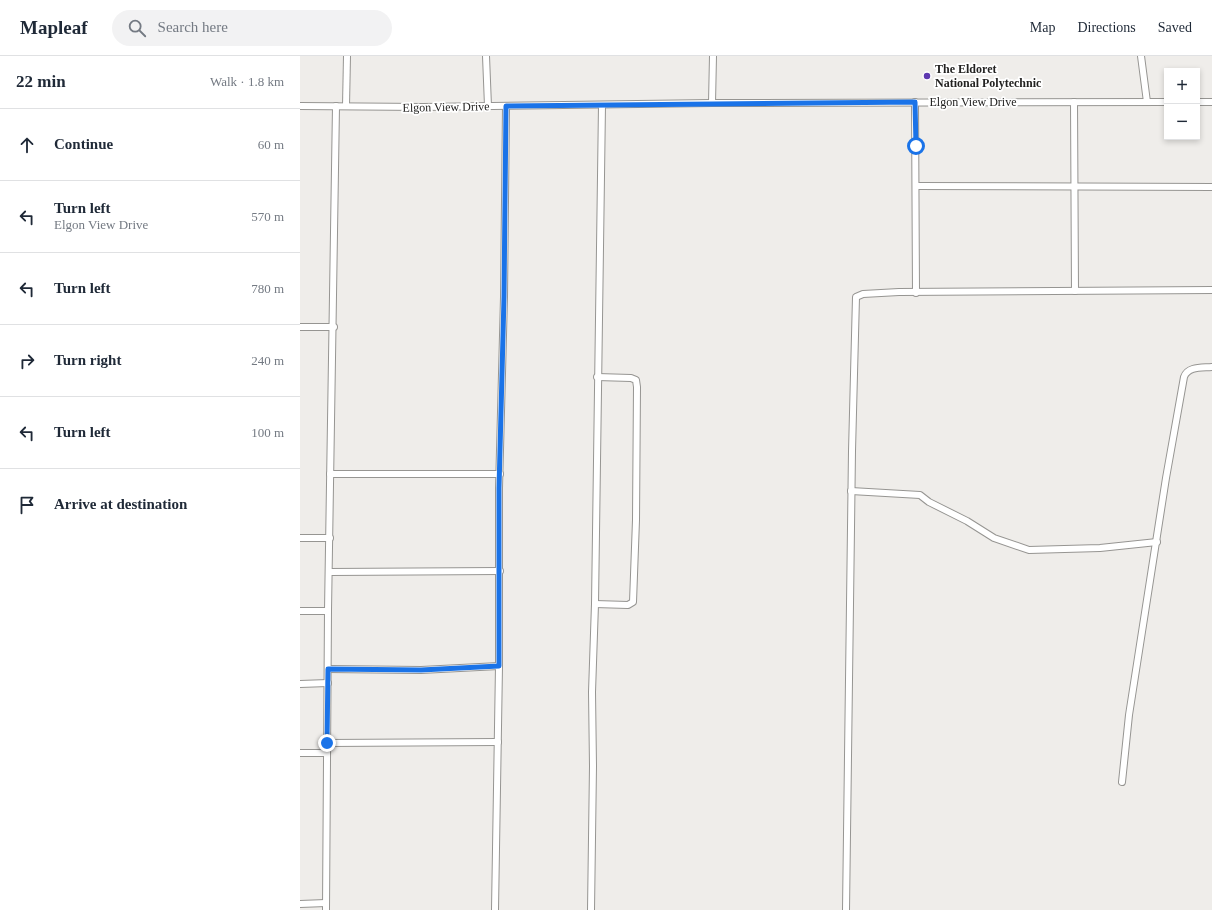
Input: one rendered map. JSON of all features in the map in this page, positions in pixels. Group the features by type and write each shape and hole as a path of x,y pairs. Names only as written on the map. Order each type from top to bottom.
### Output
{"street":[{"path":"346,56 346,106"},
{"path":"486,56 488,106"},
{"path":"712,103 713,56"},
{"path":"1141,56 1147,102"},
{"path":"915,102 916,293"},
{"path":"1074,102 1076,186 1075,291"},
{"name":"Elgon View Drive","path":"300,106 1164,102"},
{"path":"1200,102 1212,102"},
{"path":"591,910 593,766 592,692 595,604 602,105"},
{"path":"300,904 326,907 328,611 334,327 336,106"},
{"path":"495,910 500,571 499,488 504,297 506,106"},
{"path":"916,186 1212,186"},
{"path":"846,910 851,491 854,314 856,297 864,294 1212,290"},
{"path":"300,327 334,327"},
{"path":"1122,782 1129,715 1174,426 1184,377 1187,371 1191,369 1212,367"},
{"path":"595,604 628,605 633,602 636,520 636,380 631,378 597,377"},
{"path":"330,474 500,474"},
{"path":"851,491 920,495 929,502 967,521 994,538 1029,550 1100,548 1157,542"},
{"path":"300,538 330,538"},
{"path":"330,572 500,571"},
{"path":"300,611 328,611"},
{"path":"328,669 421,670 499,666"},
{"path":"300,684 328,683"},
{"path":"327,743 498,742"},
{"path":"300,753 327,753"}],"place":[{"name":"The Eldoret National Polytechnic","path":"927,76"}],"route":[{"path":"327,743 328,669 421,670 499,666 499,488 504,297 506,106 915,102 916,146"}]}
